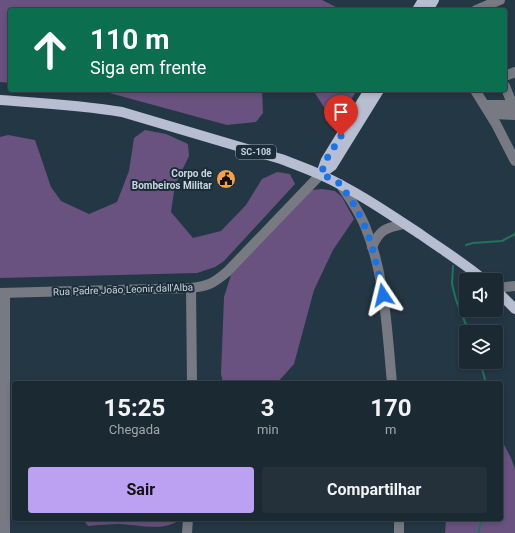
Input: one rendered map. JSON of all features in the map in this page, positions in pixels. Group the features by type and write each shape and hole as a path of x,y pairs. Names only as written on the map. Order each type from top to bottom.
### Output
{"main road":[{"path":"321,174 326,160 368,92"},
{"path":"321,174 332,166 378,92"},
{"name":"SC-108","path":"0,100 77,106 122,112 281,160 321,174 372,203 475,273"},
{"path":"503,296 515,309"}],"street":[{"path":"481,8 500,0"},
{"path":"476,92 488,109 515,161"},
{"path":"488,109 514,111 507,92"},
{"name":"Rua Padre João Leonir dall'Alba","path":"2,293 204,287 213,283 228,271 321,174"},
{"path":"340,184 353,202 366,227 379,273 383,295 392,381"},
{"path":"372,247 376,237 383,231 390,227 404,224"},
{"path":"503,288 515,286"},
{"path":"191,288 192,381"},
{"path":"2,293 5,533"},
{"path":"187,533 188,521"},
{"path":"399,521 399,533"}],"shaded area":[{"path":"0,0 322,0 338,8 8,8 8,83 0,82"},
{"path":"106,92 262,92 263,113 256,122 227,125"},
{"path":"314,92 356,92 340,118 327,112"},
{"path":"145,130 166,134 188,144 189,156 175,185 171,212 193,238 221,231 246,205 262,179 277,172 290,174 295,184 224,261 215,267 197,273 0,278 0,137 8,135 35,140 51,187 61,201 89,214 117,202 129,171 134,138"},
{"path":"322,189 335,191 342,197 354,219 333,250 314,290 294,364 279,381 223,381 221,374 224,297 231,275 312,190"},
{"path":"503,443 515,469 515,533 445,533 446,521 503,521"},
{"path":"84,521 178,521 160,527 120,524 88,526"}],"waterway":[{"path":"466,245 473,243 502,241 515,233"},
{"path":"453,266 452,284 456,300 466,325"},
{"path":"482,369 485,381"},
{"path":"478,533 481,521"}],"place":[{"name":"Corpo de Bombeiros Militar","path":"226,179"}],"route":[{"path":"341,136 326,160 321,174 340,184 353,202 366,227 379,273 383,295"}]}
